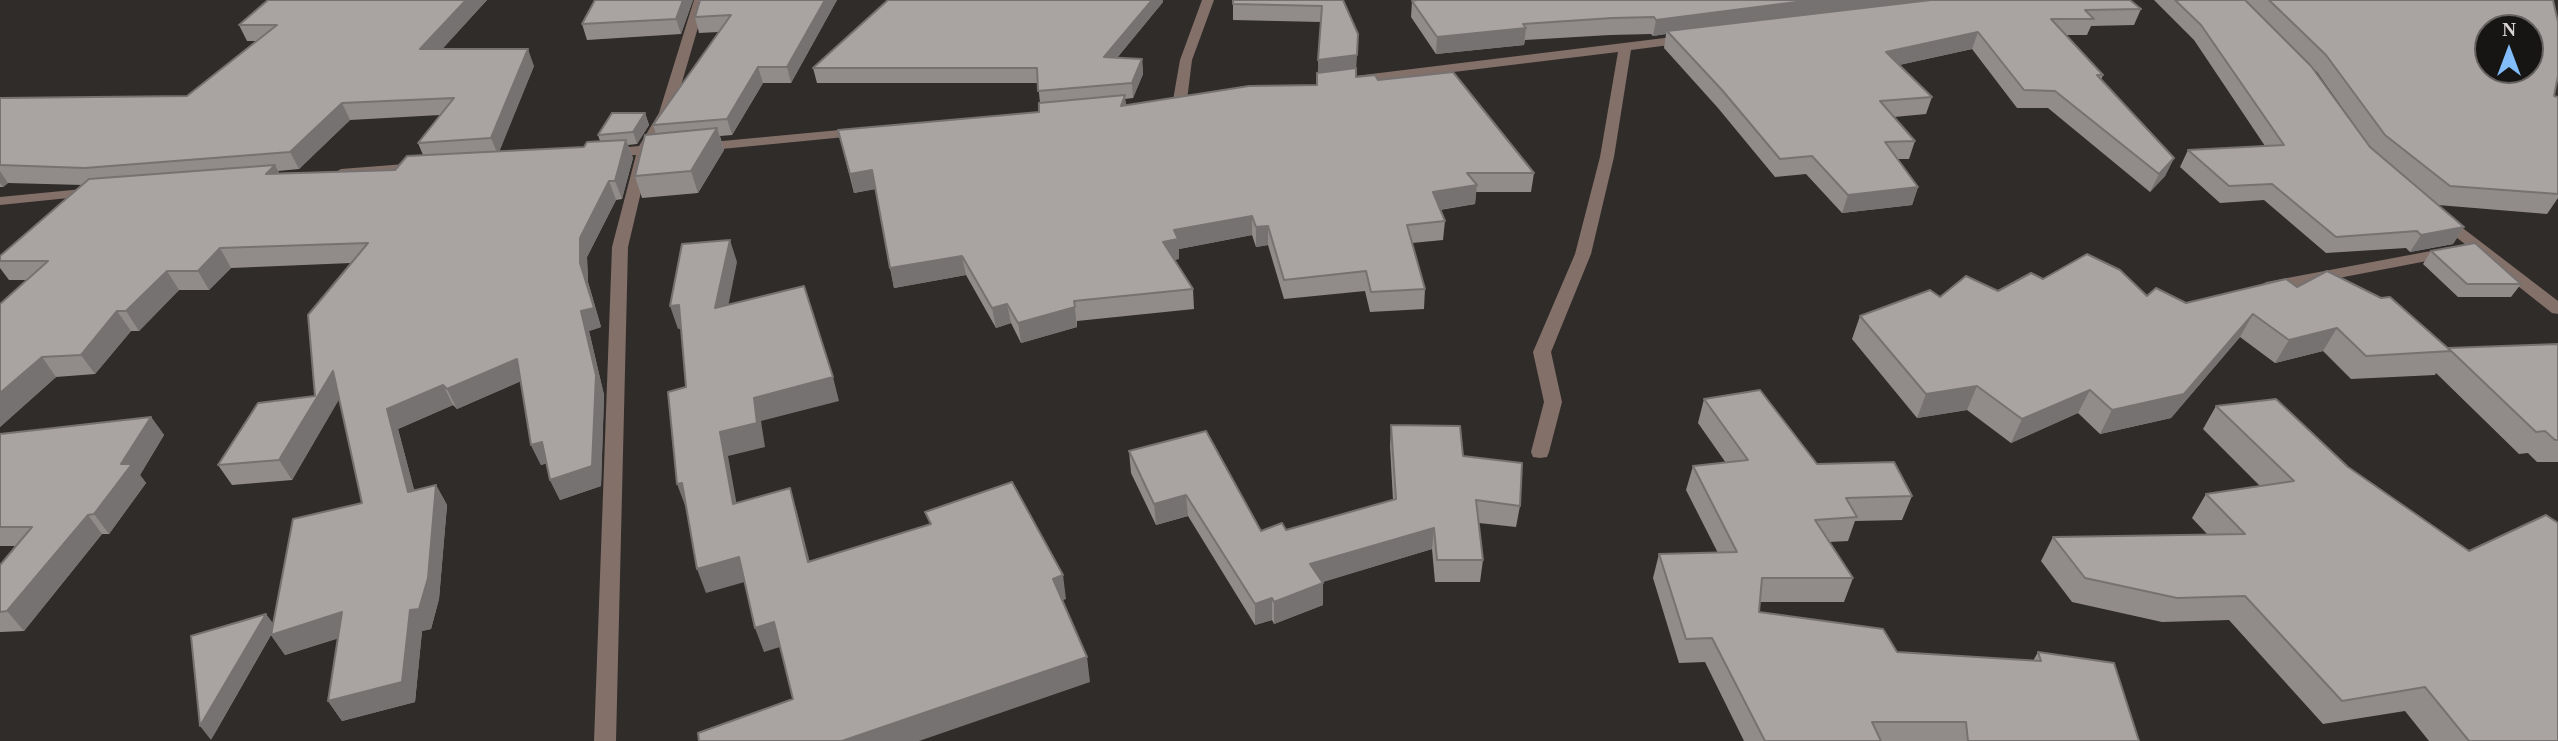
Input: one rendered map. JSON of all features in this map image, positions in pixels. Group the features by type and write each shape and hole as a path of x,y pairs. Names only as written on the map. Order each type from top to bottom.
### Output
{"street":[{"path":"605,741 620,247 644,150 666,113 701,0"},
{"path":"1180,100 1186,60 1208,0"},
{"path":"1344,82 1705,37"},
{"path":"1540,452 1553,402 1542,352 1583,254 1608,156 1625,48"},
{"path":"590,154 869,131"},
{"path":"322,174 429,166"},
{"path":"0,201 110,190"},
{"path":"2427,206 2558,309"},
{"path":"2244,294 2283,282 2476,247"}],"building":[{"path":"268,0 466,0 420,49 528,49 491,138 418,143 454,98 342,103 290,152 85,168 0,165 0,98 187,96 277,25 239,25"},
{"path":"595,0 683,0 676,19 582,24"},
{"path":"700,0 825,0 787,67 758,67 727,119 653,125 731,15 695,17"},
{"path":"888,0 1152,0 1104,57 1142,59 1132,83 1038,91 1037,68 813,68"},
{"path":"1233,0 1343,0 1358,34 1357,55 1318,60 1322,6 1233,4"},
{"path":"1812,0 1656,20 1654,17 1612,18 1523,24 1526,28 1437,37 1412,1"},
{"path":"1931,0 2130,0 2141,9 2085,10 2094,19 2051,19 2103,75 2097,75 2174,158 2159,174 2055,91 2024,90 1978,32 1886,52 1932,97 1880,101 1915,141 1885,142 1918,187 1848,195 1812,156 1780,159 1722,90 1667,31"},
{"path":"2175,0 2245,0 2311,66 2370,147 2464,227 2421,235 2417,231 2336,237 2272,184 2229,186 2188,150 2284,145 2201,25"},
{"path":"2269,0 2553,0 2558,22 2558,76 2554,96 2558,97 2558,194 2450,186 2385,135 2326,55"},
{"path":"1356,68 1356,77 1375,75 1378,80 1453,72 1534,173 1467,173 1477,185 1433,192 1445,221 1407,225 1425,289 1371,292 1366,271 1284,280 1268,226 1256,227 1252,216 1174,230 1178,239 1163,242 1193,289 1074,301 1075,307 1018,323 1007,304 992,308 962,256 890,268 872,170 850,174 838,130 1039,112 1039,103 1125,95 1121,106 1249,86 1317,85 1317,73"},
{"path":"612,113 645,113 633,132 598,135"},
{"path":"717,128 691,171 635,176 645,135"},
{"path":"626,140 615,181 609,181 580,238 580,263 594,308 581,311 596,375 592,466 550,480 542,442 531,445 517,359 447,389 443,385 387,409 408,492 436,485 428,578 419,609 410,610 402,682 328,701 342,612 271,635 293,519 362,503 333,371 279,460 218,465 258,403 315,396 308,315 368,243 220,248 198,271 167,271 126,311 117,311 81,355 42,357 0,393 0,304 48,261 0,261 0,256 89,179 275,165 266,174 395,170 407,156 584,147 587,142"},
{"path":"730,240 715,308 804,286 833,377 754,398 757,423 720,432 733,504 790,488 808,562 931,524 925,512 1012,482 1063,575 1053,579 1087,657 842,741 699,741 698,733 793,699 774,622 755,628 739,557 697,569 682,483 677,484 668,392 686,387 679,305 670,306 682,244"},
{"path":"2475,243 2521,284 2467,284 2431,251"},
{"path":"2087,254 2120,270 2147,296 2156,288 2186,303 2286,279 2297,287 2327,271 2381,298 2390,297 2451,351 2366,356 2337,328 2289,340 2253,314 2184,394 2112,410 2090,390 2022,419 1977,386 1926,394 1860,316 1930,290 1940,297 1966,276 1998,291 2031,273 2043,279"},
{"path":"2558,344 2558,440 2545,431 2536,432 2448,348"},
{"path":"1760,390 1817,464 1894,462 1912,496 1846,498 1857,517 1815,520 1853,578 1762,578 1759,612 1883,629 1897,652 2041,661 2038,652 2114,663 2139,741 1968,741 1966,722 1872,722 1881,741 1765,741 1712,638 1686,639 1659,554 1737,552 1693,466 1748,460 1704,399"},
{"path":"2276,399 2348,467 2469,551 2546,515 2558,523 2558,741 2469,741 2425,687 2342,701 2245,596 2177,598 2085,578 2053,537 2245,534 2206,494 2294,481 2216,406"},
{"path":"151,417 121,464 132,464 94,514 88,515 7,611 0,612 0,565 32,527 0,527 0,434"},
{"path":"1391,425 1460,426 1463,456 1522,463 1520,506 1476,500 1483,560 1437,560 1434,528 1310,564 1323,583 1274,602 1272,598 1255,604 1186,495 1154,504 1129,451 1206,431 1261,531 1282,523 1286,530 1396,499"},
{"path":"266,614 200,726 191,636"}]}
